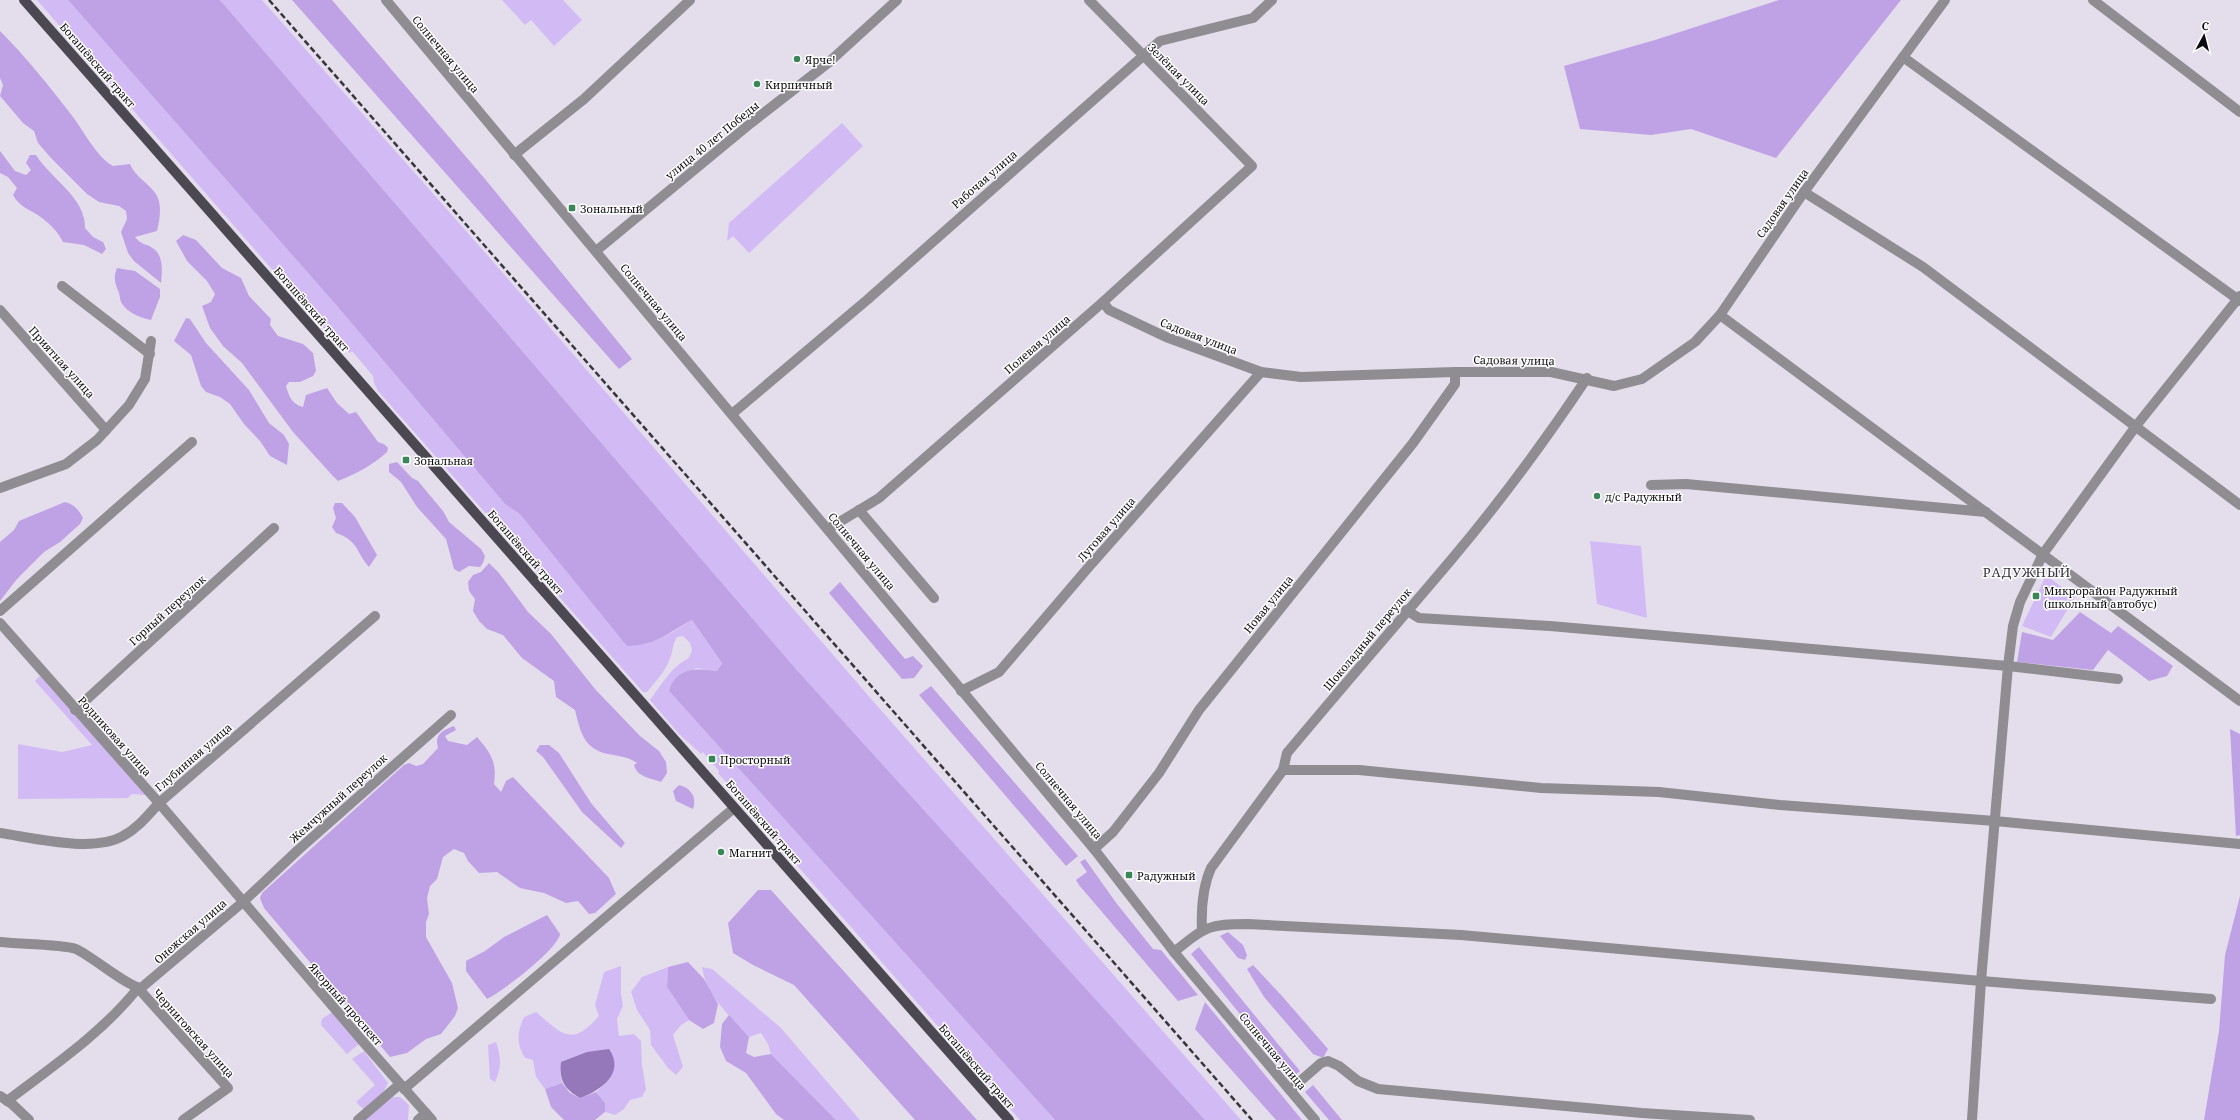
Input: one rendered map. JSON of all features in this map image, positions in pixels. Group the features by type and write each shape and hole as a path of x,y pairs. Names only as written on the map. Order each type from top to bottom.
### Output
{"main road":[{"name":"Богашёвский тракт","path":"24,0 1009,1120"}],"street":[{"name":"Солнечная улица","path":"386,0 828,529 1094,850 1174,952 1315,1120"},
{"path":"514,155 584,99 690,0"},
{"name":"улица 40 лет Победы","path":"596,251 751,123 823,66 897,0"},
{"name":"Зелёная улица","path":"1089,0 1252,166"},
{"name":"Рабочая улица","path":"732,414 866,300 1160,41 1253,18 1272,0"},
{"name":"Садовая улица","path":"1102,302 1109,310 1166,337 1261,372 1301,377 1455,372 1551,372 1587,378 1614,386 1642,379 1695,342 1720,315 1804,192 1945,0"},
{"path":"2094,0 2240,112"},
{"path":"1903,57 2239,299 2136,426 2042,554 2020,602 2013,626 2008,666 1981,981 1972,1120"},
{"name":"Полевая улица","path":"828,529 879,498 1102,302 1252,166"},
{"path":"1804,192 1923,267 2240,505"},
{"path":"62,286 150,354"},
{"name":"Приятная улица","path":"0,310 106,430"},
{"path":"1720,315 2240,701"},
{"path":"0,488 66,464 97,440 129,405 145,379 151,342"},
{"name":"Луговая улица","path":"961,691 999,672 1087,569 1261,372"},
{"name":"Новая улица","path":"1094,850 1113,832 1150,785 1199,710 1413,442 1455,384 1455,372"},
{"name":"Шоколадный переулок","path":"1202,931 1201,914 1206,881 1211,868 1283,770 1287,753 1406,610 1452,559 1531,459 1587,378"},
{"path":"0,611 192,442"},
{"path":"1651,486 1686,484 1986,512"},
{"path":"859,510 934,598"},
{"name":"Горный переулок","path":"75,710 274,528"},
{"path":"1406,610 1419,618 1550,626 2008,666 2118,679"},
{"name":"Глубинная улица","path":"0,833 89,843 108,842 123,836 137,827 159,803 375,616"},
{"name":"Родниковая улица","path":"0,623 75,710 159,803 243,902"},
{"name":"Жемчужный переулок","path":"243,902 297,851 451,714"},
{"path":"1283,770 1358,770 1541,788 1659,792 1780,805 1995,821 2240,844"},
{"path":"358,1120 402,1086 734,808"},
{"name":"Онежская улица","path":"4,1098 79,1047 116,1013 138,988 146,985 243,902"},
{"name":"Якорный проспект","path":"243,902 402,1086 426,1118"},
{"path":"1174,952 1202,931 1220,924 1248,924 1461,935 1981,981 2210,999"},
{"path":"0,942 74,948 96,960 132,986 138,988"},
{"name":"Черниговская улица","path":"138,988 228,1088 183,1120"},
{"path":"1290,1090 1321,1063 1328,1061 1339,1066 1358,1081 1378,1089 1642,1113 1750,1120"},
{"path":"4,1098 29,1120"}],"shaded area":[{"path":"37,0 68,0 337,306 505,504 520,513 627,645 646,643 662,638 692,620 722,663 717,671 696,668 669,691 1055,1120 1020,1120 744,805 703,752 701,754 679,734 650,700 672,671 683,661 689,658 692,650 690,643 683,636 677,637 665,669 647,692 643,692 378,391 374,383 373,376 352,351 350,353 324,329"},
{"path":"68,0 220,0 796,669 1205,1120 1055,1120 669,691 672,683 682,673 702,669 717,671 722,663 692,620 655,641 627,646 520,514 505,504 337,306"},
{"path":"220,0 262,0 489,257 873,701 1241,1120 1205,1120 796,669"},
{"path":"292,0 332,0 485,179 632,359 619,369"},
{"path":"502,0 563,0 582,20 554,46 531,20 525,25"},
{"path":"1779,0 1901,0 1776,158 1691,129 1651,135 1580,129 1564,66 1655,40"},
{"path":"0,31 47,84 101,156 113,166 130,164 138,176 153,190 159,201 160,209 157,231 135,237 140,242 157,252 162,265 161,283 134,261 128,253 121,232 127,219 126,211 119,206 99,202 87,194 51,158 38,143 34,131 23,123 0,96 3,85 0,78"},
{"path":"842,123 863,146 749,253 733,236 727,241 729,223"},
{"path":"0,151 15,171 26,175 31,170 26,163 30,155 36,155 42,164 74,198 80,207 84,217 85,228 93,237 103,242 106,249 102,254 84,245 63,242 57,232 48,223 19,203 13,195 17,188 8,177 0,173"},
{"path":"183,235 196,240 222,268 241,278 249,296 271,319 270,325 278,336 303,344 313,353 316,371 313,376 300,382 289,382 286,386 290,397 294,402 303,407 306,395 327,388 337,403 349,414 356,412 378,442 384,444 388,448 387,452 382,457 358,472 338,481 293,432 242,363 223,346 210,328 202,306 211,302 215,294 207,281 187,261 176,241"},
{"path":"117,268 135,271 160,289 160,297 151,320 134,314 123,306 115,280"},
{"path":"186,318 190,319 206,343 249,390 269,423 284,435 289,444 287,465 270,456 260,441 244,424 230,404 220,397 206,392 201,386 191,355 174,341"},
{"path":"397,462 412,478 418,481 443,511 449,522 481,549 485,556 480,567 469,566 459,572 454,569 446,539 417,507 401,482 389,472 389,464"},
{"path":"65,502 74,506 79,512 83,518 80,524 60,542 44,552 17,579 0,601 0,542 14,530 19,521"},
{"path":"335,503 342,503 355,517 377,555 369,567 353,543 349,539 336,533 332,527 336,518 333,508"},
{"path":"1590,541 1641,546 1647,618 1597,604"},
{"path":"489,563 499,573 528,612 551,634 595,689 640,736 659,751 666,762 667,773 661,782 641,775 634,765 637,763 634,761 593,748 584,738 575,710 556,697 554,681 522,658 503,635 487,629 479,621 473,611 475,599 469,591 468,582 473,575 481,572"},
{"path":"2046,575 2075,597 2051,637 2022,626"},
{"path":"840,582 905,659 913,656 923,666 914,678 902,679 829,593"},
{"path":"2080,612 2111,633 2118,626 2173,666 2167,676 2149,681 2108,650 2093,670 2017,662 2022,632 2053,640"},
{"path":"40,676 146,795 132,794 128,798 18,799 18,744 62,752 92,745 35,681"},
{"path":"931,686 1078,856 1066,866 919,695"},
{"path":"454,726 456,730 445,736 448,741 467,745 477,737 492,758 495,770 494,784 501,792 506,781 513,777 609,878 616,894 595,913 589,914 578,901 566,903 544,893 520,888 497,872 479,873 468,861 464,853 454,849 443,857 437,879 430,886 427,898 429,914 426,922 426,937 452,983 458,1008 455,1016 441,1034 426,1039 407,1053 390,1057 264,908 260,898 262,893 404,765 409,763 416,766 423,764 438,748 438,736 446,729"},
{"path":"2230,729 2240,734 2240,835 2236,836"},
{"path":"540,745 549,745 559,753 591,803 625,843 621,848 582,812 543,757 536,751"},
{"path":"679,785 687,788 692,794 694,801 693,809 676,801 673,791"},
{"path":"1085,859 1117,904 1153,949 1161,950 1198,995 1178,1001 1079,885 1076,880 1087,872 1080,862"},
{"path":"758,890 771,890 977,1120 915,1120 794,985 753,965 733,953 728,923"},
{"path":"2240,896 2240,1120 2204,1120 2219,1031 2225,955"},
{"path":"547,915 560,934 557,941 550,950 528,970 487,999 466,971 466,961 485,951 504,937"},
{"path":"1228,932 1243,945 1247,955 1245,960 1238,958 1220,936"},
{"path":"1199,947 1300,1071 1292,1078 1191,954"},
{"path":"688,962 704,979 718,1004 714,1023 703,1029 689,1020 667,987 668,967"},
{"path":"1253,965 1328,1049 1323,1058 1313,1054 1264,997 1247,969"},
{"path":"621,966 621,993 623,1006 617,1019 619,1036 634,1034 641,1041 642,1065 646,1089 642,1097 630,1100 624,1109 615,1115 605,1112 605,1103 596,1092 606,1083 560,1071 562,1083 545,1089 536,1077 533,1060 525,1058 522,1053 518,1038 524,1017 536,1012 561,1032 574,1034 582,1032 599,1016 595,1005 604,972"},
{"path":"668,967 667,987 689,1020 681,1025 673,1035 683,1067 676,1075 668,1068 651,1045 650,1030 637,1010 631,992 642,977"},
{"path":"702,967 712,969 781,1028 860,1120 836,1120 771,1054 768,1044 761,1033 749,1037 720,1005 708,987"},
{"path":"1205,1002 1302,1120 1276,1120 1195,1029"},
{"path":"332,1012 359,1044 347,1054 321,1025 322,1019"},
{"path":"729,1015 749,1037 746,1053 754,1057 771,1054 836,1120 784,1120 776,1114 746,1073 726,1061 720,1047 722,1024"},
{"path":"496,1042 500,1062 499,1072 495,1082 490,1079 488,1045"},
{"path":"609,1049 613,1058 613,1073 602,1086 580,1098 566,1087 561,1074 561,1062 587,1052"},
{"path":"364,1051 388,1083 383,1093 364,1110 356,1102 375,1085 352,1059"},
{"path":"562,1083 570,1093 580,1098 596,1092 605,1103 605,1112 595,1120 564,1120 551,1107 545,1089"},
{"path":"1313,1085 1342,1120 1329,1120 1305,1092"},
{"path":"392,1097 400,1097 409,1105 408,1120 364,1120"}],"railway":[{"path":"269,0 1252,1120"}],"place":[{"name":"Ярче!","path":"797,59"},
{"name":"Кирпичный","path":"757,84"},
{"name":"Зональный","path":"572,208"},
{"name":"Зональная","path":"406,460"},
{"name":"д/с Радужный","path":"1597,496"},
{"name":"Микрорайон Радужный (школьный автобус)","path":"2036,596"},
{"name":"Просторный","path":"712,759"},
{"name":"Магнит","path":"721,852"},
{"name":"Радужный","path":"1129,875"}],"district":[{"name":"РАДУЖНЫЙ","path":"2027,572"}]}
